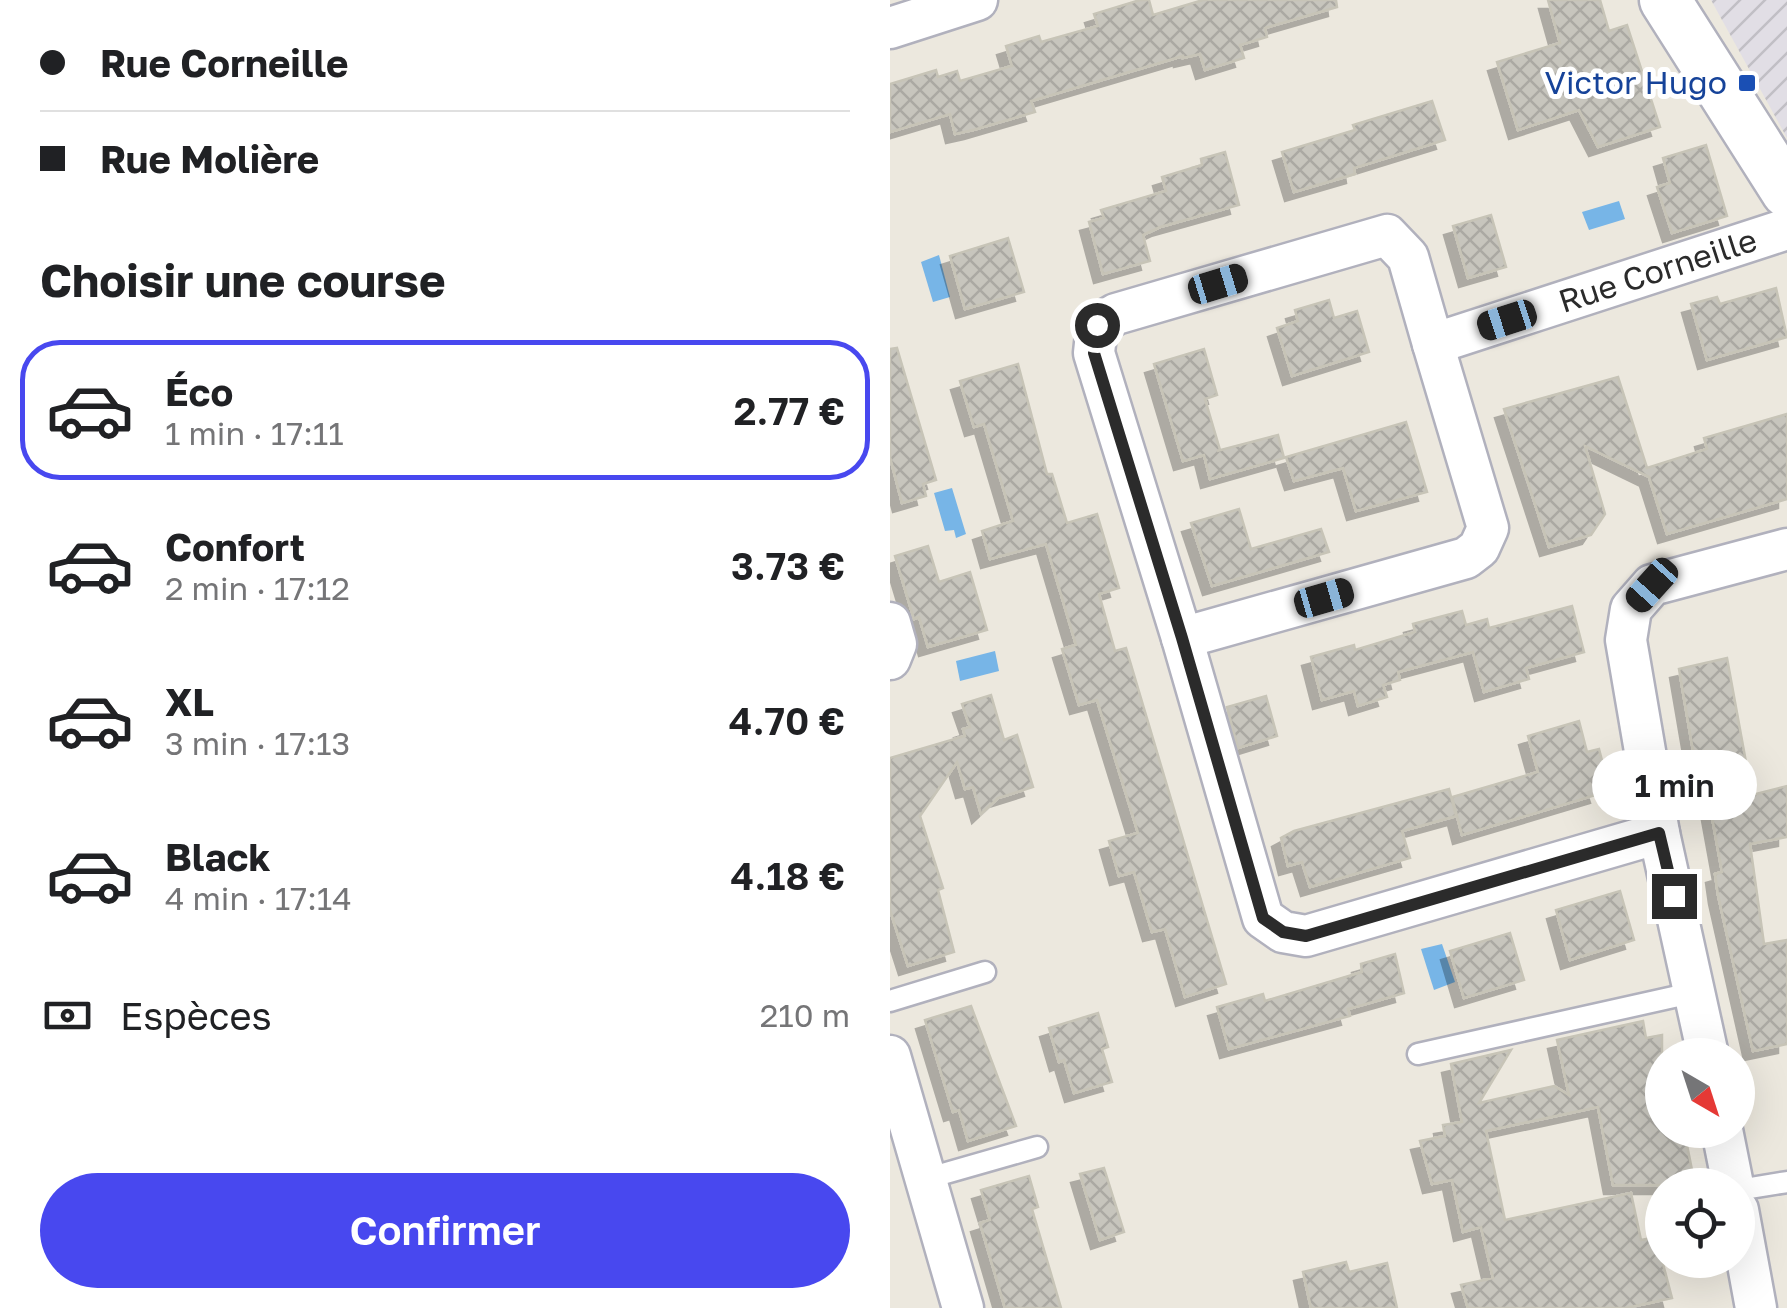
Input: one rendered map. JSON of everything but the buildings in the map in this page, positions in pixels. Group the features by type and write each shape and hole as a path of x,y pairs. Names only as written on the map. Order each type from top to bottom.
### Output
{"street":[{"path":"890,28 977,0"},
{"path":"1665,0 1787,192"},
{"name":"Rue Corneille","path":"1433,344 1787,229"},
{"path":"1182,638 1466,558 1480,548 1488,528 1408,257 1387,235 1116,314 1097,325 1094,353 1263,918 1283,932 1306,936 1659,833"},
{"path":"1705,1038 1659,833 1626,640 1631,609 1652,585 1787,549"},
{"path":"890,623 896,644 890,658"},
{"path":"890,1056 963,1308"},
{"path":"1750,1278 1756,1308"}],"lane":[{"path":"890,1001 986,972"},
{"path":"1418,1054 1696,992"},
{"path":"925,1179 1037,1147"},
{"path":"1755,1186 1787,1182"}],"shaded area":[{"path":"1711,0 1787,0 1787,138"}],"water":[{"path":"1619,201 1625,219 1589,230 1582,212"},
{"path":"939,255 950,297 933,302 921,262"},
{"path":"952,488 966,534 956,538 954,530 945,531 934,493"},
{"path":"995,651 999,671 960,681 956,661"},
{"path":"1442,944 1455,982 1434,990 1421,949"}],"place":[{"name":"Victor Hugo","path":"1747,83"}],"route":[{"path":"1097,325 1094,353 1263,918 1283,932 1306,936 1659,833 1674,896"}]}
